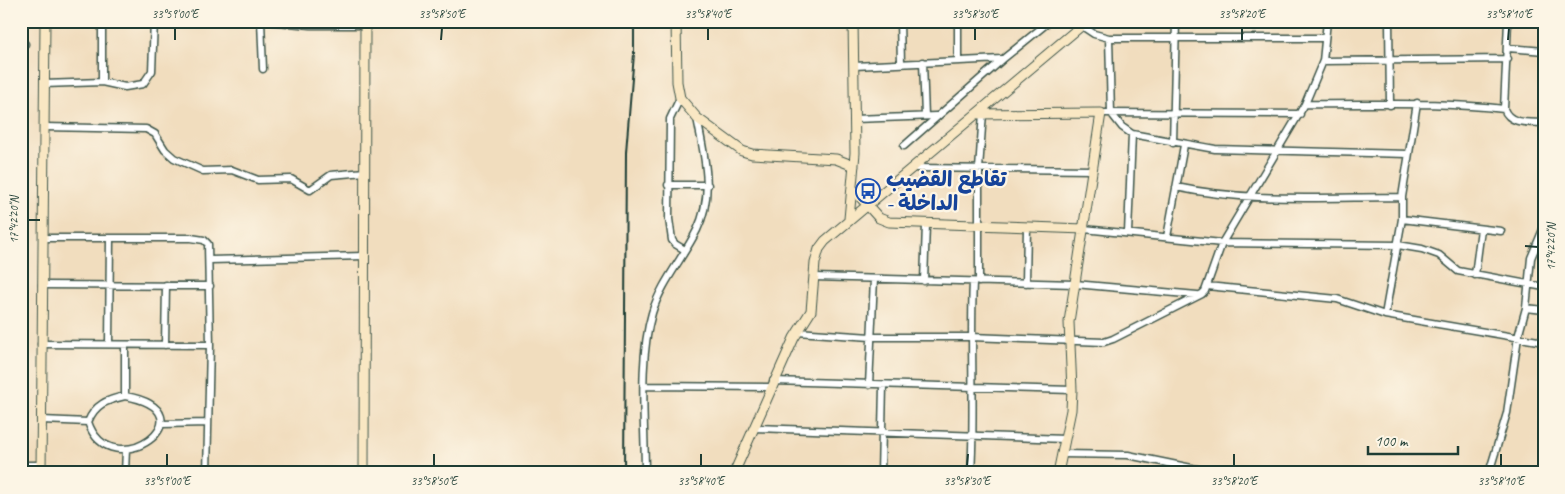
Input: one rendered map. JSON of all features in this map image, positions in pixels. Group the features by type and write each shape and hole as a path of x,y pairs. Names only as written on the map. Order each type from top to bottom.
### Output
{"street":[{"path":"21,466 41,469 45,21"},
{"path":"102,21 102,82"},
{"path":"44,84 102,82 125,87 135,86 147,80 152,71 154,21"},
{"path":"263,69 263,21 311,25 365,23 364,473"},
{"path":"676,21 677,82 680,98 697,118 742,150 752,154 836,159 854,166"},
{"path":"849,219 855,153 853,21"},
{"path":"900,21 901,63"},
{"path":"958,21 958,60"},
{"path":"904,146 936,116 1050,21"},
{"path":"1173,143 1176,21"},
{"path":"797,332 871,337 971,337 1104,342 1114,340 1202,294 1207,286 1222,243 1305,104 1323,61 1327,21"},
{"path":"1389,21 1390,105"},
{"path":"1508,21 1508,59 1504,108 1510,118 1515,120 1544,123"},
{"path":"734,473 772,384 797,332 811,311 818,249 849,219 979,114 1085,24 1094,34 1109,38 1325,38"},
{"path":"1109,38 1111,113 1122,127 1132,134 1184,145 1243,151 1408,154"},
{"path":"1508,48 1544,51"},
{"path":"854,66 1003,59"},
{"path":"1323,61 1508,59"},
{"path":"923,62 925,116"},
{"path":"680,98 670,119 668,185 670,232 675,244 685,250"},
{"path":"1305,104 1390,105 1417,103 1504,108"},
{"path":"1385,315 1402,219 1402,196 1417,103"},
{"path":"1058,473 1072,390 1069,322 1101,113"},
{"path":"979,114 1300,114"},
{"path":"971,473 974,436 971,337 979,226 979,114"},
{"path":"854,119 936,116"},
{"path":"645,473 646,346 653,312 663,288 698,229 705,210 708,185 697,118"},
{"path":"44,127 146,129 154,134 165,150 174,158 203,171 232,170 258,180 291,179 310,190 331,175 365,172"},
{"path":"1128,233 1132,134"},
{"path":"1167,237 1184,145"},
{"path":"836,159 855,153"},
{"path":"913,168 1093,170"},
{"path":"668,185 708,185"},
{"path":"1176,187 1221,195 1250,197 1402,196"},
{"path":"852,188 883,221 926,225 1084,229 1222,243 1398,245 1422,249 1439,255 1458,272 1544,287"},
{"path":"1402,219 1500,231"},
{"path":"924,281 926,225"},
{"path":"1026,283 1027,227"},
{"path":"1489,473 1507,413 1518,337 1526,308 1531,258 1544,227"},
{"path":"1475,275 1482,229"},
{"path":"43,238 199,238 208,244 210,260 208,473"},
{"path":"109,344 110,238"},
{"path":"210,260 364,256"},
{"path":"814,277 1075,284 1198,295"},
{"path":"869,385 874,279"},
{"path":"42,285 210,286"},
{"path":"165,345 166,285"},
{"path":"1207,286 1337,299 1385,315 1544,342"},
{"path":"1526,308 1544,310"},
{"path":"42,344 210,345"},
{"path":"125,345 125,396"},
{"path":"645,386 772,384 1072,390"},
{"path":"881,473 884,386"},
{"path":"125,396 136,398 156,409 161,416 162,424 152,440 140,446 126,449 101,441 92,432 88,422 92,413 99,405 110,399 125,396"},
{"path":"42,420 88,422"},
{"path":"162,424 208,423"},
{"path":"753,428 1065,439"},
{"path":"126,449 126,473"},
{"path":"1062,454 1128,455 1216,473"}],"railway":[{"path":"624,473 626,152 634,54 634,21"}],"place":[{"name":"تقاطع القضيب - الداخلة","path":"868,191"}]}
